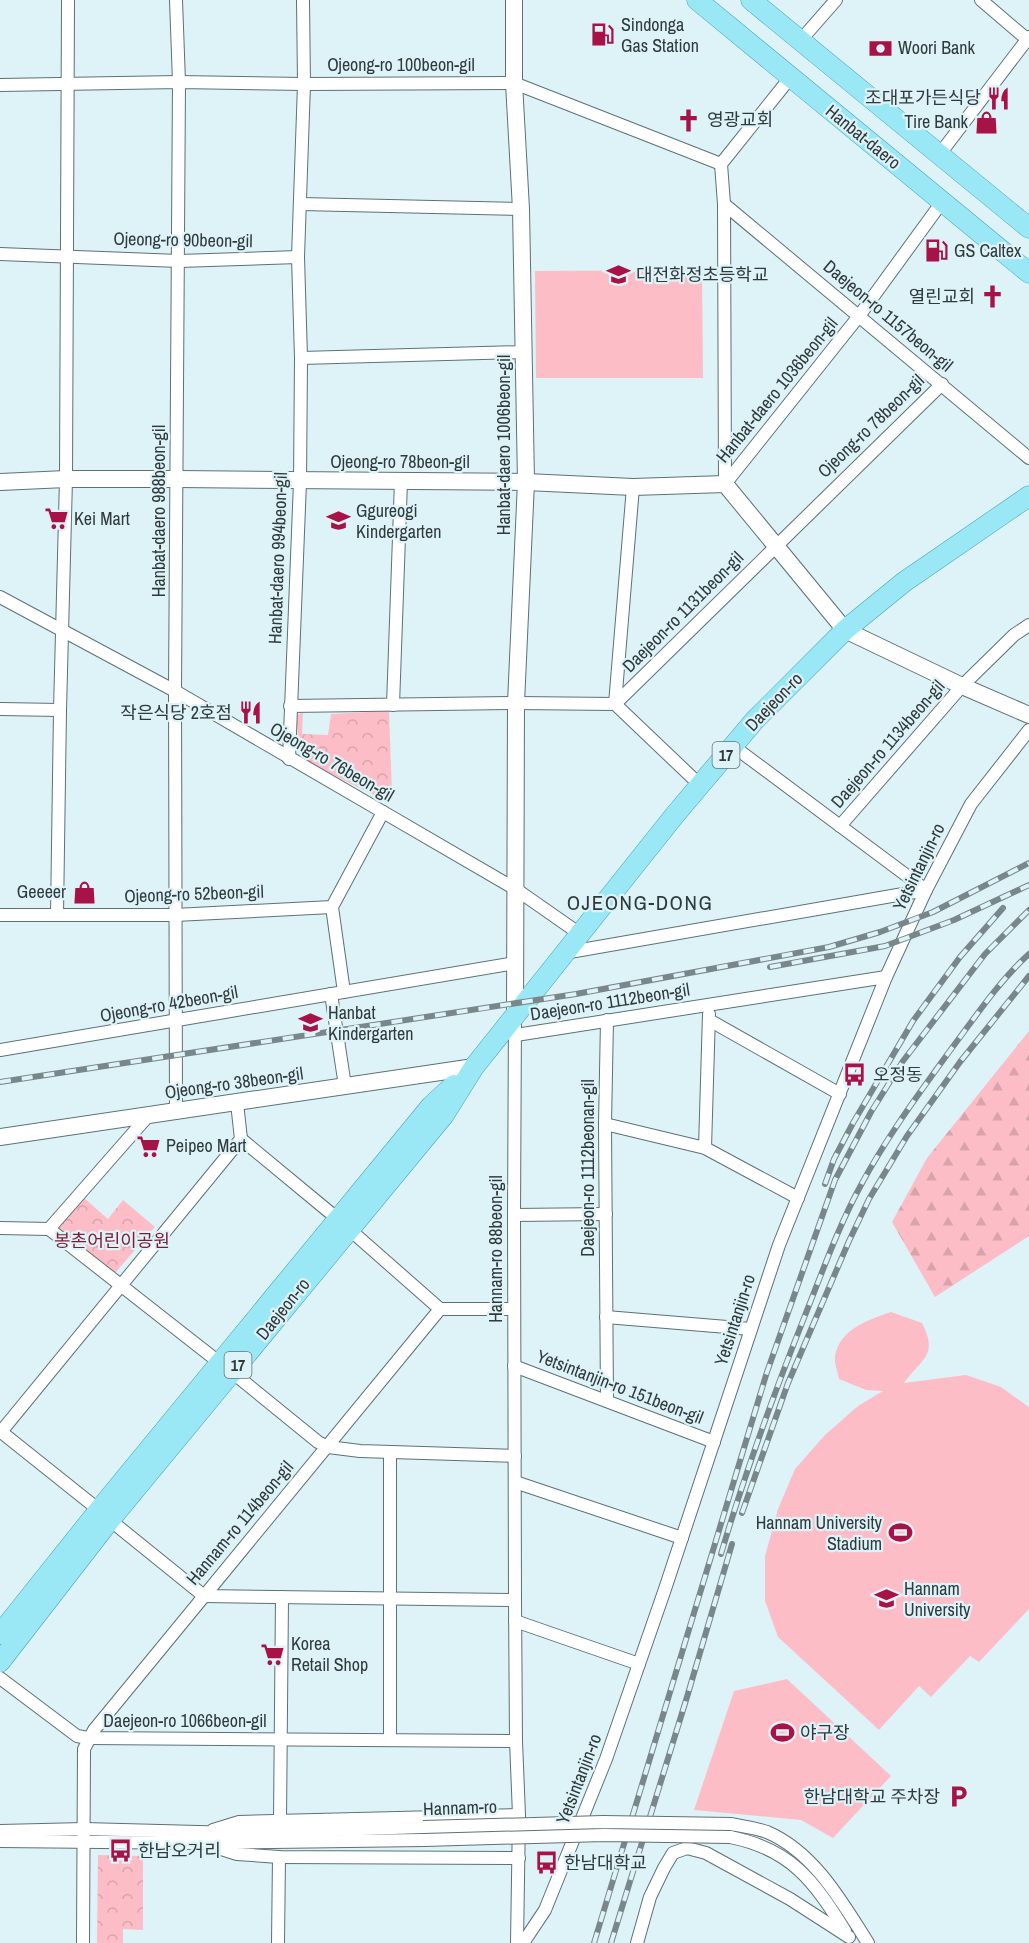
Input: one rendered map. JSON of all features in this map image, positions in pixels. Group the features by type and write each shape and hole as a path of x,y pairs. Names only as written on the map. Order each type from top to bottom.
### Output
{"main road":[{"name":"Hanbat-daero","path":"697,0 1029,273"},
{"name":"Hanbat-daero","path":"751,0 1029,228"},
{"name":"Daejeon-ro","path":"0,1634 105,1515 344,1225 431,1106 516,1025 564,953 733,746 845,630 904,582 1029,496"},
{"name":"Daejeon-ro","path":"0,1662 105,1515"}],"street":[{"path":"57,915 66,479 68,0"},
{"name":"Hanbat-daero 988beon-gil","path":"176,0 179,81 175,691 176,1112"},
{"name":"Hanbat-daero 994beon-gil","path":"289,759 300,482 301,358 298,257 301,204 303,0"},
{"name":"Hanbat-daero 1006beon-gil","path":"514,0 514,83 521,209 526,482 516,703 516,1025"},
{"path":"800,41 836,0"},
{"path":"939,155 1028,39 981,0"},
{"path":"790,78 721,164 724,204 725,484 845,630 1029,715"},
{"name":"Ojeong-ro 100beon-gil","path":"0,85 179,81 303,84 514,83 721,164"},
{"name":"Hanbat-daero 1036beon-gil","path":"725,484 859,316 942,202"},
{"path":"301,204 521,209"},
{"name":"Daejeon-ro 1157beon-gil","path":"724,204 1029,458"},
{"name":"Ojeong-ro 90beon-gil","path":"0,254 179,261 298,257"},
{"path":"301,358 523,352"},
{"name":"Ojeong-ro 78beon-gil","path":"776,546 942,384"},
{"name":"Ojeong-ro 78beon-gil","path":"0,482 66,479 177,479 300,482 526,482 633,487 725,484"},
{"path":"393,705 401,481"},
{"name":"Daejeon-ro 1131beon-gil","path":"615,704 633,487"},
{"name":"Daejeon-ro 1131beon-gil","path":"615,704 776,546"},
{"name":"Ojeong-ro 76beon-gil","path":"0,597 175,691 517,890 580,934"},
{"name":"Daejeon-ro 1134beon-gil","path":"840,825 962,686 1014,635 1029,625"},
{"path":"290,706 615,704 700,785"},
{"path":"0,709 60,710"},
{"name":"Yetsintanjin-ro","path":"523,1943 545,1910 609,1751 779,1245 886,977 926,890 971,804 1029,730"},
{"name":"Daejeon-ro 1134beon-gil","path":"733,746 926,890"},
{"path":"345,1086 332,907 383,812"},
{"path":"564,953 926,890"},
{"name":"Ojeong-ro 52beon-gil","path":"0,915 175,915 332,907"},
{"name":"Ojeong-ro 42beon-gil","path":"0,1050 515,963"},
{"name":"Daejeon-ro 1112beon-gil","path":"516,1025 607,1020 886,977"},
{"name":"Daejeon-ro 1112beon-gil","path":"705,1148 709,1005"},
{"name":"Daejeon-ro 1112beonan-gil","path":"607,1020 605,1124 607,1401"},
{"name":"Daejeon-ro 1112beon-gil","path":"708,1020 840,1094"},
{"name":"Hannam-ro 88beon-gil","path":"516,1025 514,1366 516,1741 519,1815 517,1943"},
{"name":"Ojeong-ro 38beon-gil","path":"0,1137 474,1067"},
{"path":"237,1103 241,1139 440,1309 514,1308"},
{"path":"49,1229 148,1116"},
{"path":"605,1124 705,1148 798,1198"},
{"path":"241,1139 0,1432 204,1596 515,1600"},
{"path":"514,1215 606,1214"},
{"path":"0,1228 49,1229 318,1442 328,1447 360,1451 515,1456"},
{"name":"Hannam-ro 114beon-gil","path":"88,1738 440,1309"},
{"path":"606,1317 751,1329"},
{"name":"Yetsintanjin-ro 151beon-gil","path":"514,1366 714,1442"},
{"path":"390,1452 390,1740"},
{"path":"515,1482 682,1538"},
{"path":"280,1820 282,1597"},
{"path":"515,1621 639,1664"},
{"name":"Daejeon-ro 1066beon-gil","path":"0,1678 77,1736 88,1738 516,1741"},
{"path":"83,1943 84,1749 88,1738"},
{"path":"204,1838 239,1821 519,1815"},
{"name":"Hannam-ro","path":"204,1838 423,1827 603,1822 766,1832 800,1854 825,1877 868,1943"},
{"name":"Hannam-ro","path":"0,1831 83,1836 424,1840 730,1830 780,1855 801,1871 816,1888 851,1940"},
{"name":"Hannam-ro","path":"0,1841 83,1836"},
{"path":"204,1838 237,1854 279,1857 519,1858"},
{"path":"637,1943 650,1897 664,1868 674,1853 687,1848 706,1853 790,1899 851,1940"},
{"path":"278,1943 279,1857"},
{"path":"790,1899 805,1900 816,1888"}],"green space":[{"path":"702,270 703,378 536,378 535,271"},
{"path":"389,711 392,794 384,800 301,759 296,716 303,712 302,734 328,735 331,714"},
{"path":"1029,1031 1029,1236 935,1297 892,1222 927,1158"},
{"name":"봉촌어린이공원","path":"83,1197 108,1219 123,1200 155,1227 115,1273 57,1231 63,1219"},
{"name":"Hannam University Stadium","path":"891,1312 922,1323 929,1343 926,1356 904,1383 966,1375 1001,1387 1029,1407 1029,1609 979,1662 970,1656 931,1697 919,1686 879,1730 778,1637 765,1601 765,1556 778,1509 795,1469 825,1435 858,1406 883,1391 866,1390 839,1379 835,1359 838,1347 849,1332 856,1327"},
{"name":"야구장","path":"787,1679 891,1776 833,1838 801,1820 694,1810 734,1691"},
{"path":"98,1855 143,1856 143,1930 123,1929 123,1943 97,1943"}],"railway":[{"path":"0,1082 576,994 829,947 880,932 933,912 1029,863"},
{"path":"770,967 885,946 954,920 1029,885"},
{"path":"825,1184 834,1159 853,1123 913,1021 960,957 1003,908"},
{"path":"594,1943 767,1372 835,1180 871,1112 903,1061 985,954 1029,910"},
{"path":"721,1554 781,1376 853,1201 881,1150 926,1084 977,1014 1029,954"},
{"path":"742,1513 788,1383 869,1199 907,1136 960,1062 1029,976"},
{"path":"611,1943 732,1544"}],"place":[{"name":"Sindonga Gas Station","path":"603,35"},
{"name":"Woori Bank","path":"880,48"},
{"name":"조대포가든식당","path":"999,98"},
{"name":"영광교회","path":"689,120"},
{"name":"Tire Bank","path":"986,122"},
{"name":"GS Caltex","path":"936,251"},
{"name":"대전화정초등학교","path":"618,275"},
{"name":"열린교회","path":"993,297"},
{"name":"Kei Mart","path":"56,519"},
{"name":"Ggureogi Kindergarten","path":"338,521"},
{"name":"작은식당 2호점","path":"250,713"},
{"name":"Geeeer","path":"84,892"},
{"name":"Hanbat Kindergarten","path":"310,1023"},
{"name":"오정동","path":"855,1075"},
{"name":"Peipeo Mart","path":"148,1146"},
{"name":"Hannam University Stadium","path":"900,1533"},
{"name":"Hannam University","path":"886,1599"},
{"name":"Korea Retail Shop","path":"273,1654"},
{"name":"야구장","path":"782,1733"},
{"name":"한남대학교 주차장","path":"958,1797"},
{"name":"한남오거리","path":"120,1851"},
{"name":"한남대학교","path":"546,1863"}],"district":[{"name":"OJEONG-DONG","path":"640,903"}]}
